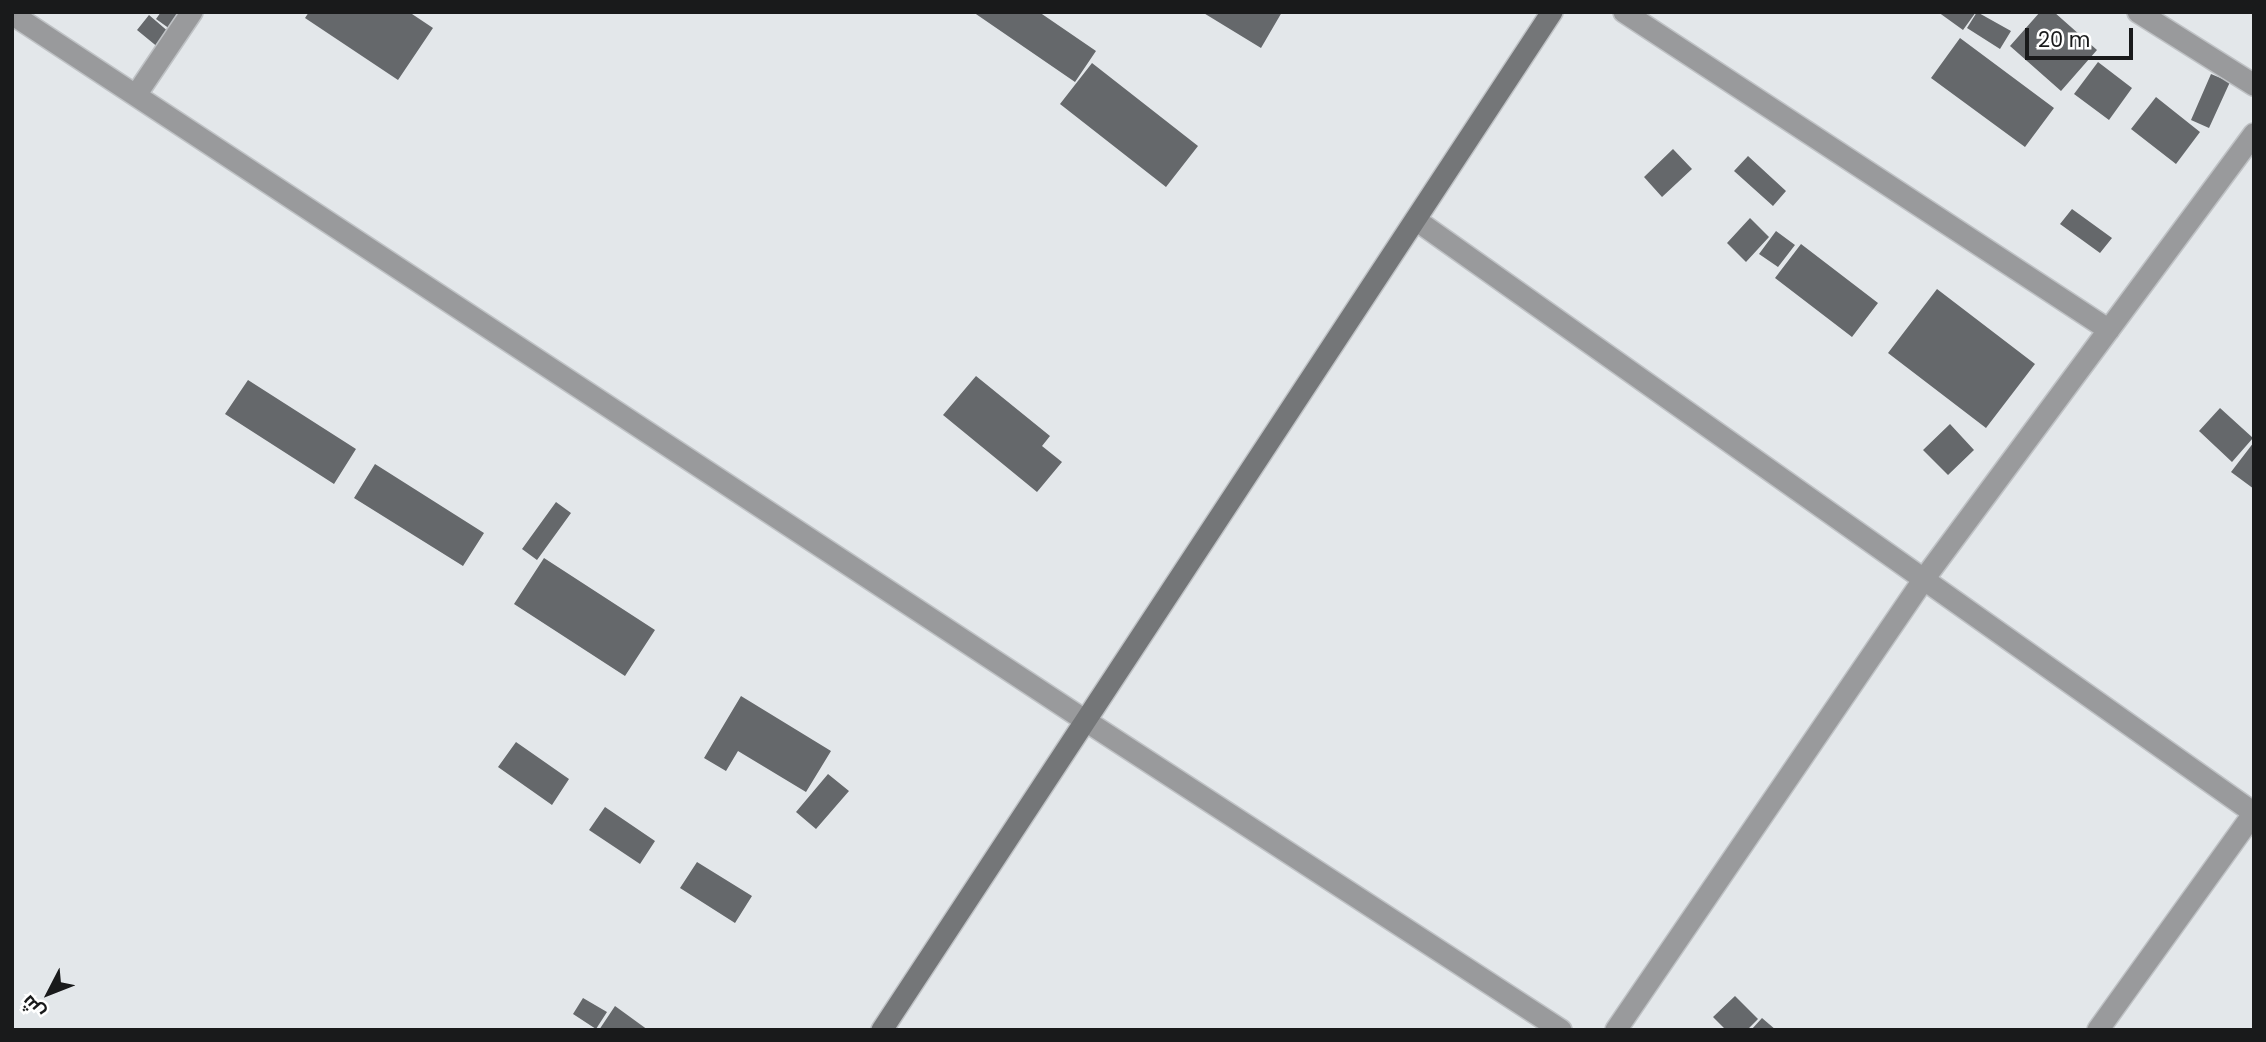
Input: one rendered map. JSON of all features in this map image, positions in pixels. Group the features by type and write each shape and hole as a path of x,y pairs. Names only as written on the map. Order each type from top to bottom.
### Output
{"street":[{"path":"136,96 192,12"},
{"path":"882,1030 1552,12"},
{"path":"1624,12 2109,330"},
{"path":"2138,12 2254,85"},
{"path":"12,14 1086,721 1562,1030"},
{"path":"1616,1030 1924,579 2254,134"},
{"path":"1416,220 2254,813 2098,1030"}],"building":[{"path":"161,12 175,12 186,20 177,34 156,19"},
{"path":"309,12 409,12 433,28 398,80 305,18"},
{"path":"973,12 1039,12 1096,51 1075,82"},
{"path":"1202,12 1282,12 1261,48"},
{"path":"1938,12 1976,12 1963,30"},
{"path":"1977,12 2011,31 2000,49 1967,28"},
{"path":"2040,12 2054,12 2097,50 2061,91 2010,46"},
{"path":"149,15 177,39 165,53 137,30"},
{"path":"1960,38 2054,108 2025,147 1931,78"},
{"path":"2098,62 2132,88 2109,120 2074,94"},
{"path":"1092,63 1198,146 1166,187 1060,104"},
{"path":"2211,74 2230,82 2209,128 2191,120"},
{"path":"2156,97 2200,132 2176,164 2131,129"},
{"path":"1673,149 1692,169 1662,197 1644,177"},
{"path":"1748,156 1786,191 1773,206 1734,171"},
{"path":"2072,209 2112,238 2100,253 2060,224"},
{"path":"1750,218 1769,237 1746,262 1727,243"},
{"path":"1776,231 1795,245 1778,267 1759,254"},
{"path":"1801,244 1878,303 1852,337 1775,278"},
{"path":"1937,289 2035,364 1986,428 1888,353"},
{"path":"976,376 1050,436 1042,446 1062,462 1037,492 943,415"},
{"path":"248,380 356,449 334,484 225,414"},
{"path":"2220,408 2253,438 2232,462 2199,431"},
{"path":"1950,424 1974,450 1948,475 1923,450"},
{"path":"2254,442 2254,489 2231,472"},
{"path":"375,464 484,533 463,566 354,498"},
{"path":"556,502 571,513 537,560 522,549"},
{"path":"544,558 655,630 625,676 514,604"},
{"path":"741,696 831,751 806,792 738,751 726,771 704,758"},
{"path":"516,742 569,779 552,805 498,767"},
{"path":"828,774 849,791 816,829 796,812"},
{"path":"605,807 655,841 640,864 589,830"},
{"path":"697,862 752,896 735,923 680,888"},
{"path":"1735,996 1758,1019 1747,1030 1726,1030 1713,1017"},
{"path":"583,998 607,1012 596,1029 573,1014"},
{"path":"615,1006 648,1030 599,1030"},
{"path":"1762,1018 1776,1030 1751,1030"}]}
